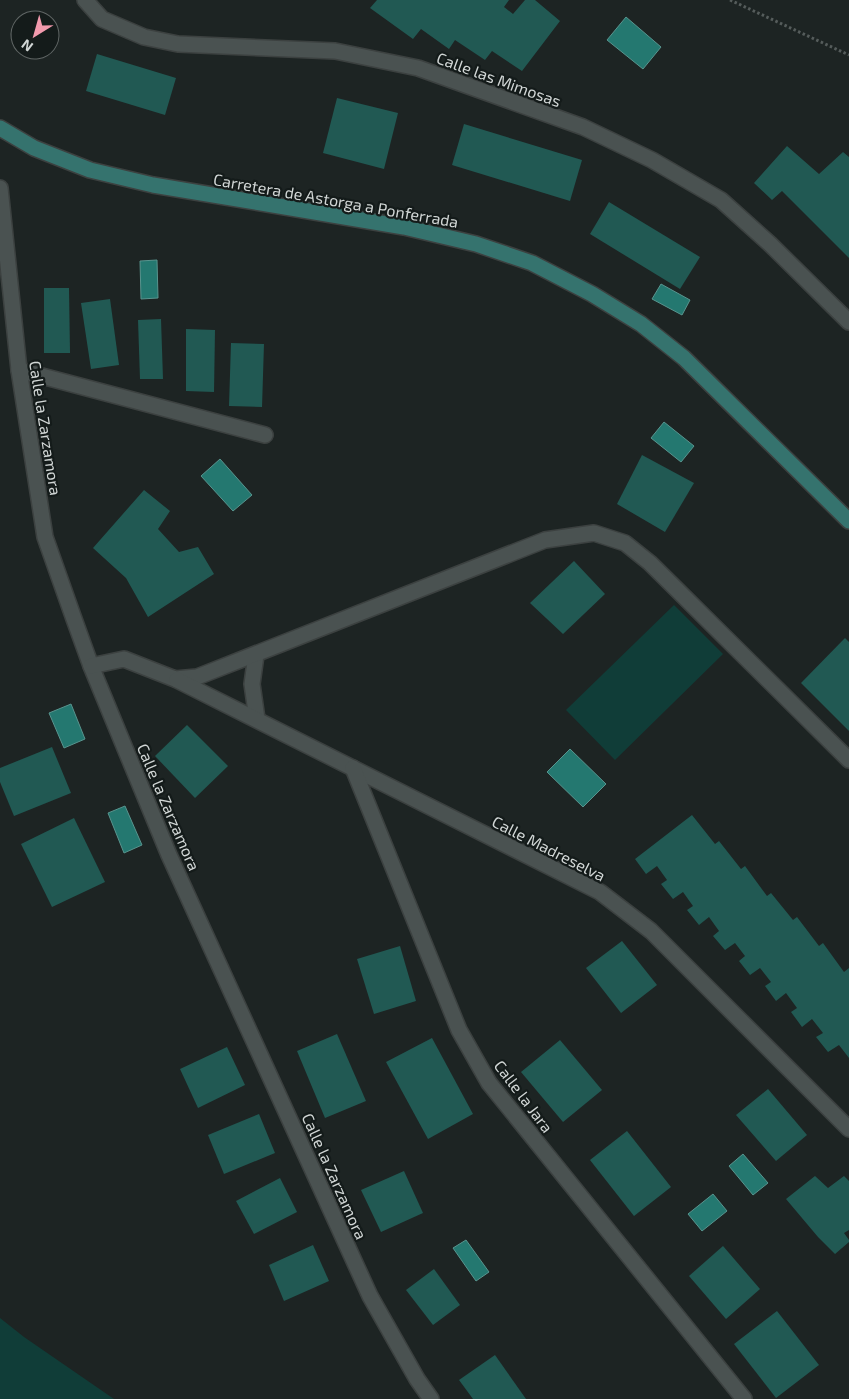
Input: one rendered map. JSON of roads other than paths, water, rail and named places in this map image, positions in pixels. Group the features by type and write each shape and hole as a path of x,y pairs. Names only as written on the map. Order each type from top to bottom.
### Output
{"main road":[{"name":"Carretera de Astorga a Ponferrada","path":"0,128 34,148 90,170 153,185 404,227 476,244 532,263 592,294 641,324 684,358 849,522"}],"street":[{"name":"Calle las Mimosas","path":"85,0 102,18 144,37 178,44 335,51 418,68 583,127 652,160 721,200 770,244 849,322"},
{"name":"Calle la Zarzamora","path":"0,188 19,370 45,537 91,666 169,855 370,1296 417,1379 431,1399"},
{"path":"19,370 265,435"},
{"path":"175,679 197,677 256,655 544,540 594,533 625,543 650,563 849,760"},
{"path":"256,655 252,684 257,719"},
{"name":"Calle Madreselva","path":"91,666 124,659 175,679 600,892 651,931 849,1129"},
{"name":"Calle la Jara","path":"353,768 459,1030 489,1083 744,1399"}],"water":[{"path":"626,17 661,47 643,69 607,40"},
{"path":"157,260 158,298 141,299 140,261"},
{"path":"661,284 690,300 682,315 652,299"},
{"path":"664,422 694,446 681,462 651,438"},
{"path":"220,459 252,495 233,511 201,476"},
{"path":"71,704 85,739 64,748 49,713"},
{"path":"570,749 606,784 583,807 547,772"},
{"path":"125,806 142,845 124,853 108,813"},
{"path":"743,1154 768,1183 753,1195 729,1166"},
{"path":"713,1194 727,1211 702,1231 688,1214"},
{"path":"466,1240 489,1272 476,1281 453,1248"}]}
